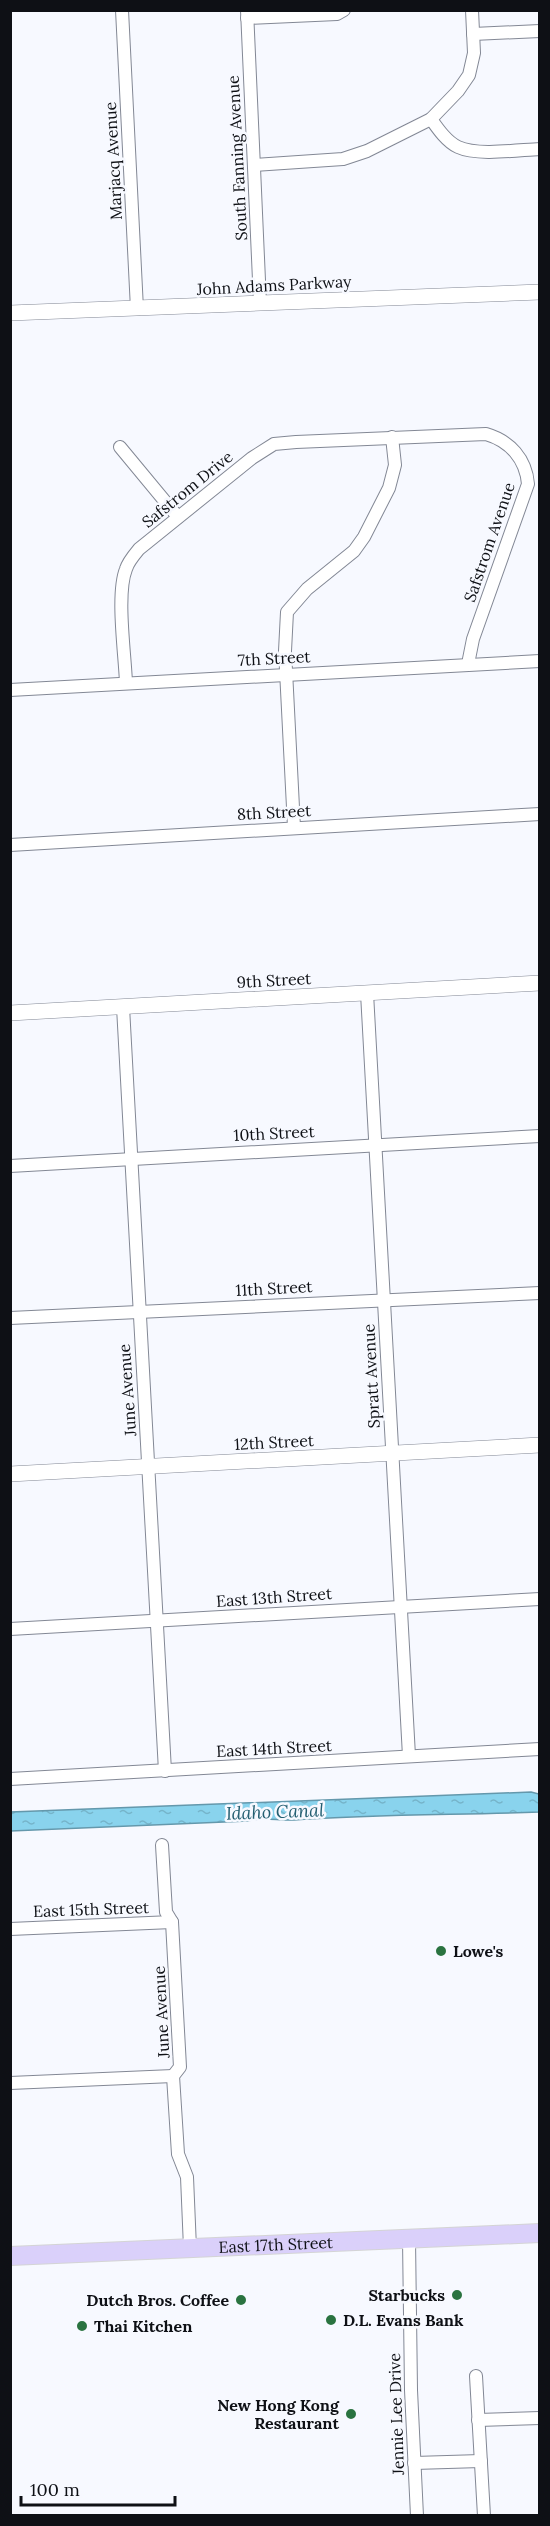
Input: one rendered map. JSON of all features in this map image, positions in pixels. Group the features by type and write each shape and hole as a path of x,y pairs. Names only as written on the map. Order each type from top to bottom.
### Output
{"main road":[{"name":"East 17th Street","path":"10,2256 540,2233"}],"street":[{"name":"Marjacq Avenue","path":"122,10 137,309"},
{"path":"247,14 337,14 344,10"},
{"path":"254,165 343,159 367,151 431,119 458,91 469,75 474,53 472,10"},
{"name":"South Fanning Avenue","path":"247,14 260,303"},
{"path":"473,34 540,31"},
{"path":"431,119 455,146 461,149 493,151 540,149"},
{"name":"John Adams Parkway","path":"10,313 540,291"},
{"name":"Safstrom Avenue","path":"392,437 486,434 501,439 507,444 524,464 527,472 526,493 473,639 468,664"},
{"path":"294,827 285,651 287,612 307,589 354,551 364,537 389,488 395,465 392,437"},
{"name":"Safstrom Drive","path":"126,683 122,592 126,569 139,549 252,458 274,444 392,437"},
{"path":"120,447 178,517"},
{"name":"7th Street","path":"10,690 540,661"},
{"name":"8th Street","path":"10,845 540,814"},
{"name":"9th Street","path":"10,1014 540,983"},
{"name":"Spratt Avenue","path":"367,993 409,1756"},
{"name":"June Avenue","path":"123,1007 165,1771"},
{"name":"10th Street","path":"10,1166 540,1136"},
{"name":"11th Street","path":"10,1318 540,1293"},
{"name":"12th Street","path":"10,1474 540,1445"},
{"name":"East 13th Street","path":"10,1629 540,1599"},
{"name":"East 14th Street","path":"10,1779 540,1749"},
{"name":"June Avenue","path":"162,1845 166,1912 172,1922 180,2067 173,2076 178,2154 187,2177 190,2248"},
{"name":"East 15th Street","path":"10,1929 172,1922"},
{"path":"10,2083 173,2076"},
{"name":"Jennie Lee Drive","path":"409,2239 417,2516"},
{"path":"476,2376 484,2516"},
{"path":"478,2420 540,2418"},
{"path":"414,2463 481,2461"}],"water":[{"name":"Idaho Canal","path":"531,1792 539,1794 539,1812 294,1820 259,1819 11,1831 11,1812"}],"place":[{"name":"Lowe's","path":"441,1951"},
{"name":"Starbucks","path":"457,2295"},
{"name":"Dutch Bros. Coffee","path":"241,2300"},
{"name":"D.L. Evans Bank","path":"331,2320"},
{"name":"Thai Kitchen","path":"82,2326"},
{"name":"New Hong Kong Restaurant","path":"351,2414"}]}
